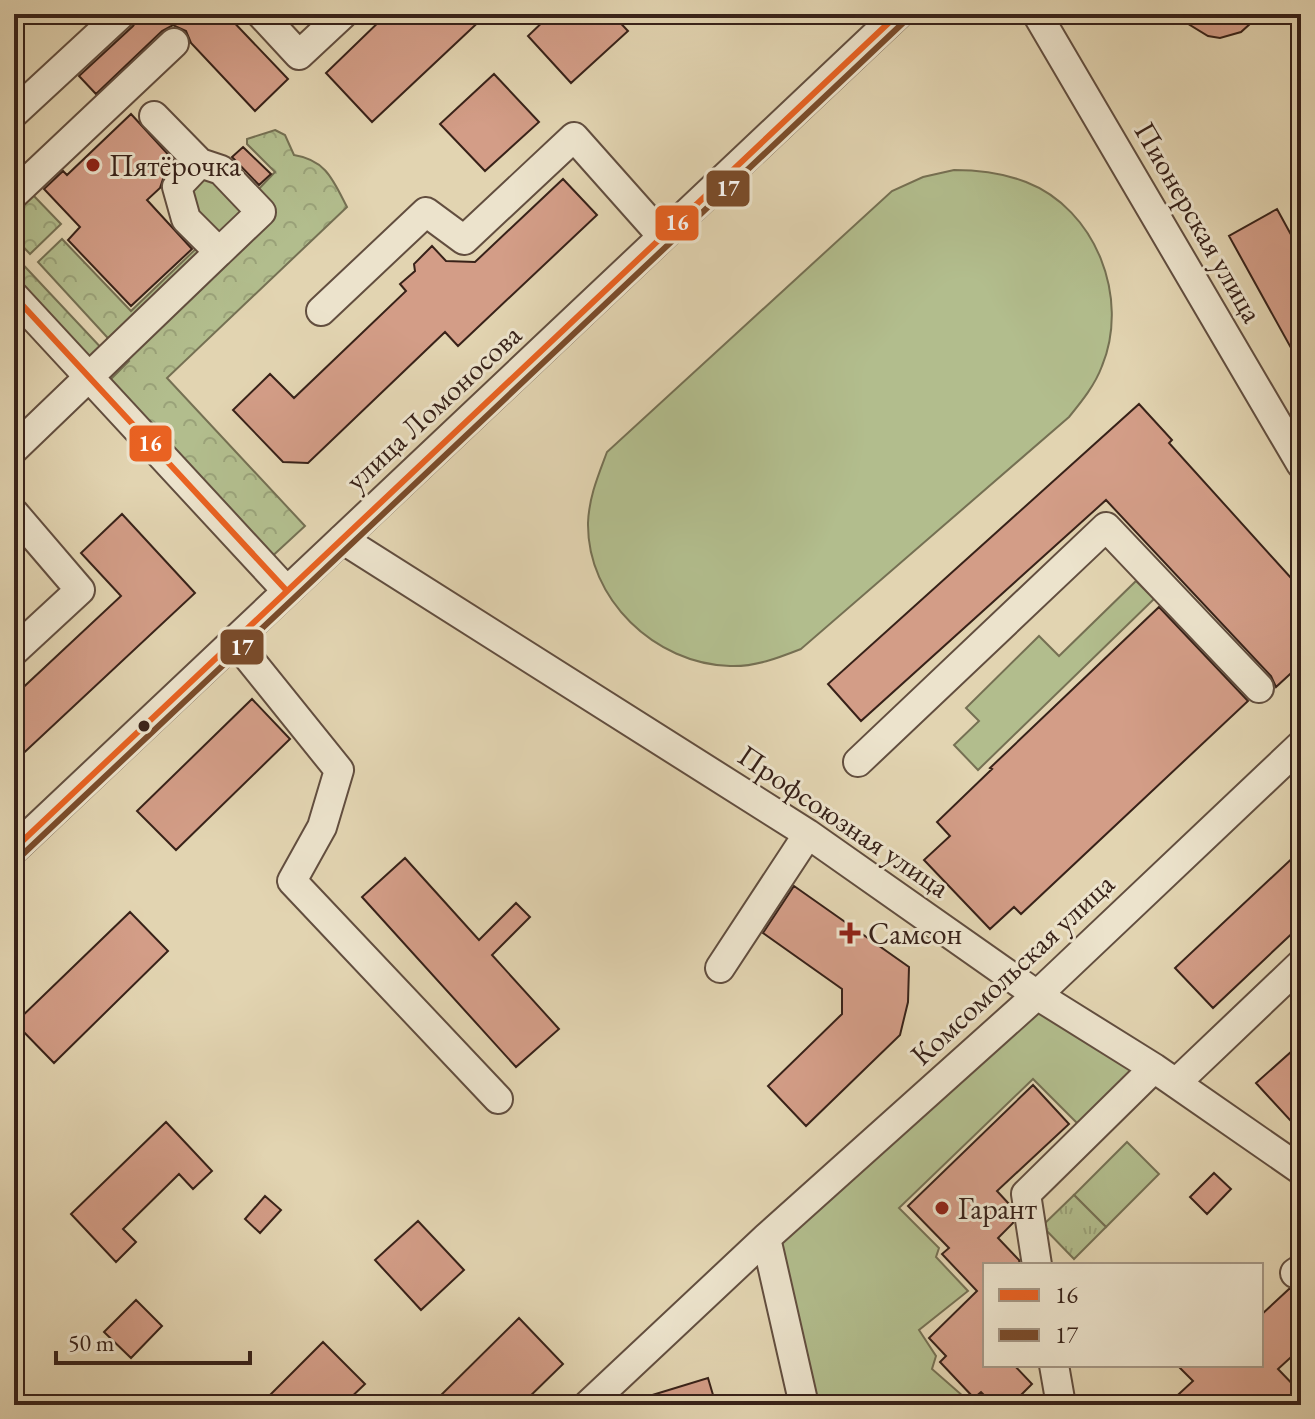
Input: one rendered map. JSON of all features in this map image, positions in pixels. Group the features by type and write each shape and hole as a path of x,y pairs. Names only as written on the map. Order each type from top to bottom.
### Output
{"street":[{"path":"18,100 121,14"},
{"path":"261,14 299,55 343,14"},
{"name":"улица Ломоносова","path":"14,849 898,14"},
{"name":"Пионерская улица","path":"1037,14 1301,464"},
{"path":"14,194 174,43"},
{"path":"14,449 261,212 221,170 200,163 154,116"},
{"path":"321,311 426,212 464,240 574,137 662,236"},
{"path":"200,163 177,187 186,219 219,252"},
{"path":"14,296 287,591"},
{"path":"14,513 80,590 14,651"},
{"path":"858,762 1106,527 1259,688"},
{"name":"Профсоюзная улица","path":"342,539 808,834 1037,995 1165,1075 1301,1170"},
{"path":"235,641 339,770 322,827 292,881 498,1099"},
{"name":"Комсомольская улица","path":"588,1405 766,1238 1037,995 1301,745"},
{"path":"720,968 808,834"},
{"path":"1037,1263 1026,1194 1301,964"},
{"path":"766,1238 804,1405"},
{"path":"1054,1367 1061,1405"}],"green space":[{"path":"275,130 285,135 294,155 314,161 327,173 347,207 167,378 305,526 267,561 105,385 129,361 38,262 62,239 131,311 203,242 267,210 253,195 275,172 247,144 247,139"},
{"path":"954,170 1009,176 1026,182 1051,195 1088,234 1101,259 1109,285 1112,312 1110,340 1092,386 1069,417 801,649 775,659 730,666 676,654 652,640 630,622 613,601 599,577 591,551 588,523 590,504 607,452 892,191 923,177"},
{"path":"211,177 250,214 224,241 195,211 190,181"},
{"path":"33,195 61,224 30,254 14,237 14,214"},
{"path":"14,255 106,353 89,369 14,290"},
{"path":"1136,581 1154,599 978,770 954,745 979,721 966,708 1039,636 1059,656"},
{"path":"1036,1006 1142,1068 1083,1129 1033,1079 899,1208 939,1248 936,1257 968,1291 919,1330 936,1356 932,1369 972,1404 981,1405 814,1405 775,1241"},
{"path":"1127,1142 1159,1174 1106,1227 1074,1195"},
{"path":"1074,1195 1106,1227 1074,1259 1042,1226"}],"building":[{"path":"141,14 226,14 288,79 255,111 191,43 186,31 173,25 162,31 96,94 79,76 133,26"},
{"path":"387,14 487,14 372,122 326,73"},
{"path":"551,14 612,14 628,31 571,83 528,36"},
{"path":"1172,14 1261,14 1241,32 1220,38 1208,36"},
{"path":"494,74 539,122 485,171 440,124"},
{"path":"131,114 176,163 164,176 160,188 147,200 192,249 131,306 68,240 80,227 44,189 63,171 67,175"},
{"path":"243,147 271,174 259,185 232,157"},
{"path":"563,179 597,215 458,346 445,332 308,463 283,462 233,410 270,374 294,398 406,291 400,284 415,271 414,264 432,246 446,261 475,262"},
{"path":"1277,209 1301,253 1301,366 1229,236"},
{"path":"1139,404 1172,440 1169,443 1301,589 1301,664 1276,687 1271,676 1106,500 861,721 828,684"},
{"path":"122,514 195,593 14,762 14,696 121,596 81,553"},
{"path":"1159,607 1248,701 1021,914 1014,907 990,929 924,860 950,836 937,822"},
{"path":"252,699 290,739 176,850 137,811"},
{"path":"1301,850 1301,925 1213,1008 1175,968"},
{"path":"405,858 479,940 516,903 530,917 492,955 559,1029 516,1067 362,897"},
{"path":"794,886 909,967 908,1002 900,1035 806,1126 768,1086 842,1014 842,989 763,933"},
{"path":"130,912 168,951 54,1063 15,1023"},
{"path":"1292,1051 1301,1061 1301,1132 1256,1083"},
{"path":"1033,1085 1069,1124 997,1191 1010,1205 1013,1223 998,1238 1020,1263 983,1263 983,1367 1016,1367 1032,1384 1011,1405 994,1405 981,1392 974,1398 940,1362 946,1356 929,1338 977,1291 942,1254 949,1248 908,1206"},
{"path":"166,1122 212,1171 193,1189 179,1174 123,1229 136,1242 116,1262 71,1214"},
{"path":"1214,1173 1231,1189 1207,1214 1190,1197"},
{"path":"265,1196 281,1210 260,1233 245,1219"},
{"path":"418,1221 464,1270 421,1310 375,1260"},
{"path":"1301,1288 1301,1348 1278,1369 1301,1393 1301,1405 1167,1405 1193,1381 1179,1367 1263,1367 1263,1313 1289,1289"},
{"path":"136,1300 162,1326 131,1358 104,1332"},
{"path":"519,1318 563,1364 521,1405 431,1405"},
{"path":"323,1342 365,1384 343,1405 260,1405"},
{"path":"708,1378 716,1405 637,1405 636,1400"}],"transit line":[{"name":"16","path":"14,849 898,14"},
{"name":"17","path":"21,856 905,21"},
{"name":"16","path":"14,296 287,591"}],"place":[{"name":"Пятёрочка","path":"93,165"},
{"name":"Самсон","path":"850,933"},
{"name":"Гарант","path":"942,1208"}]}
